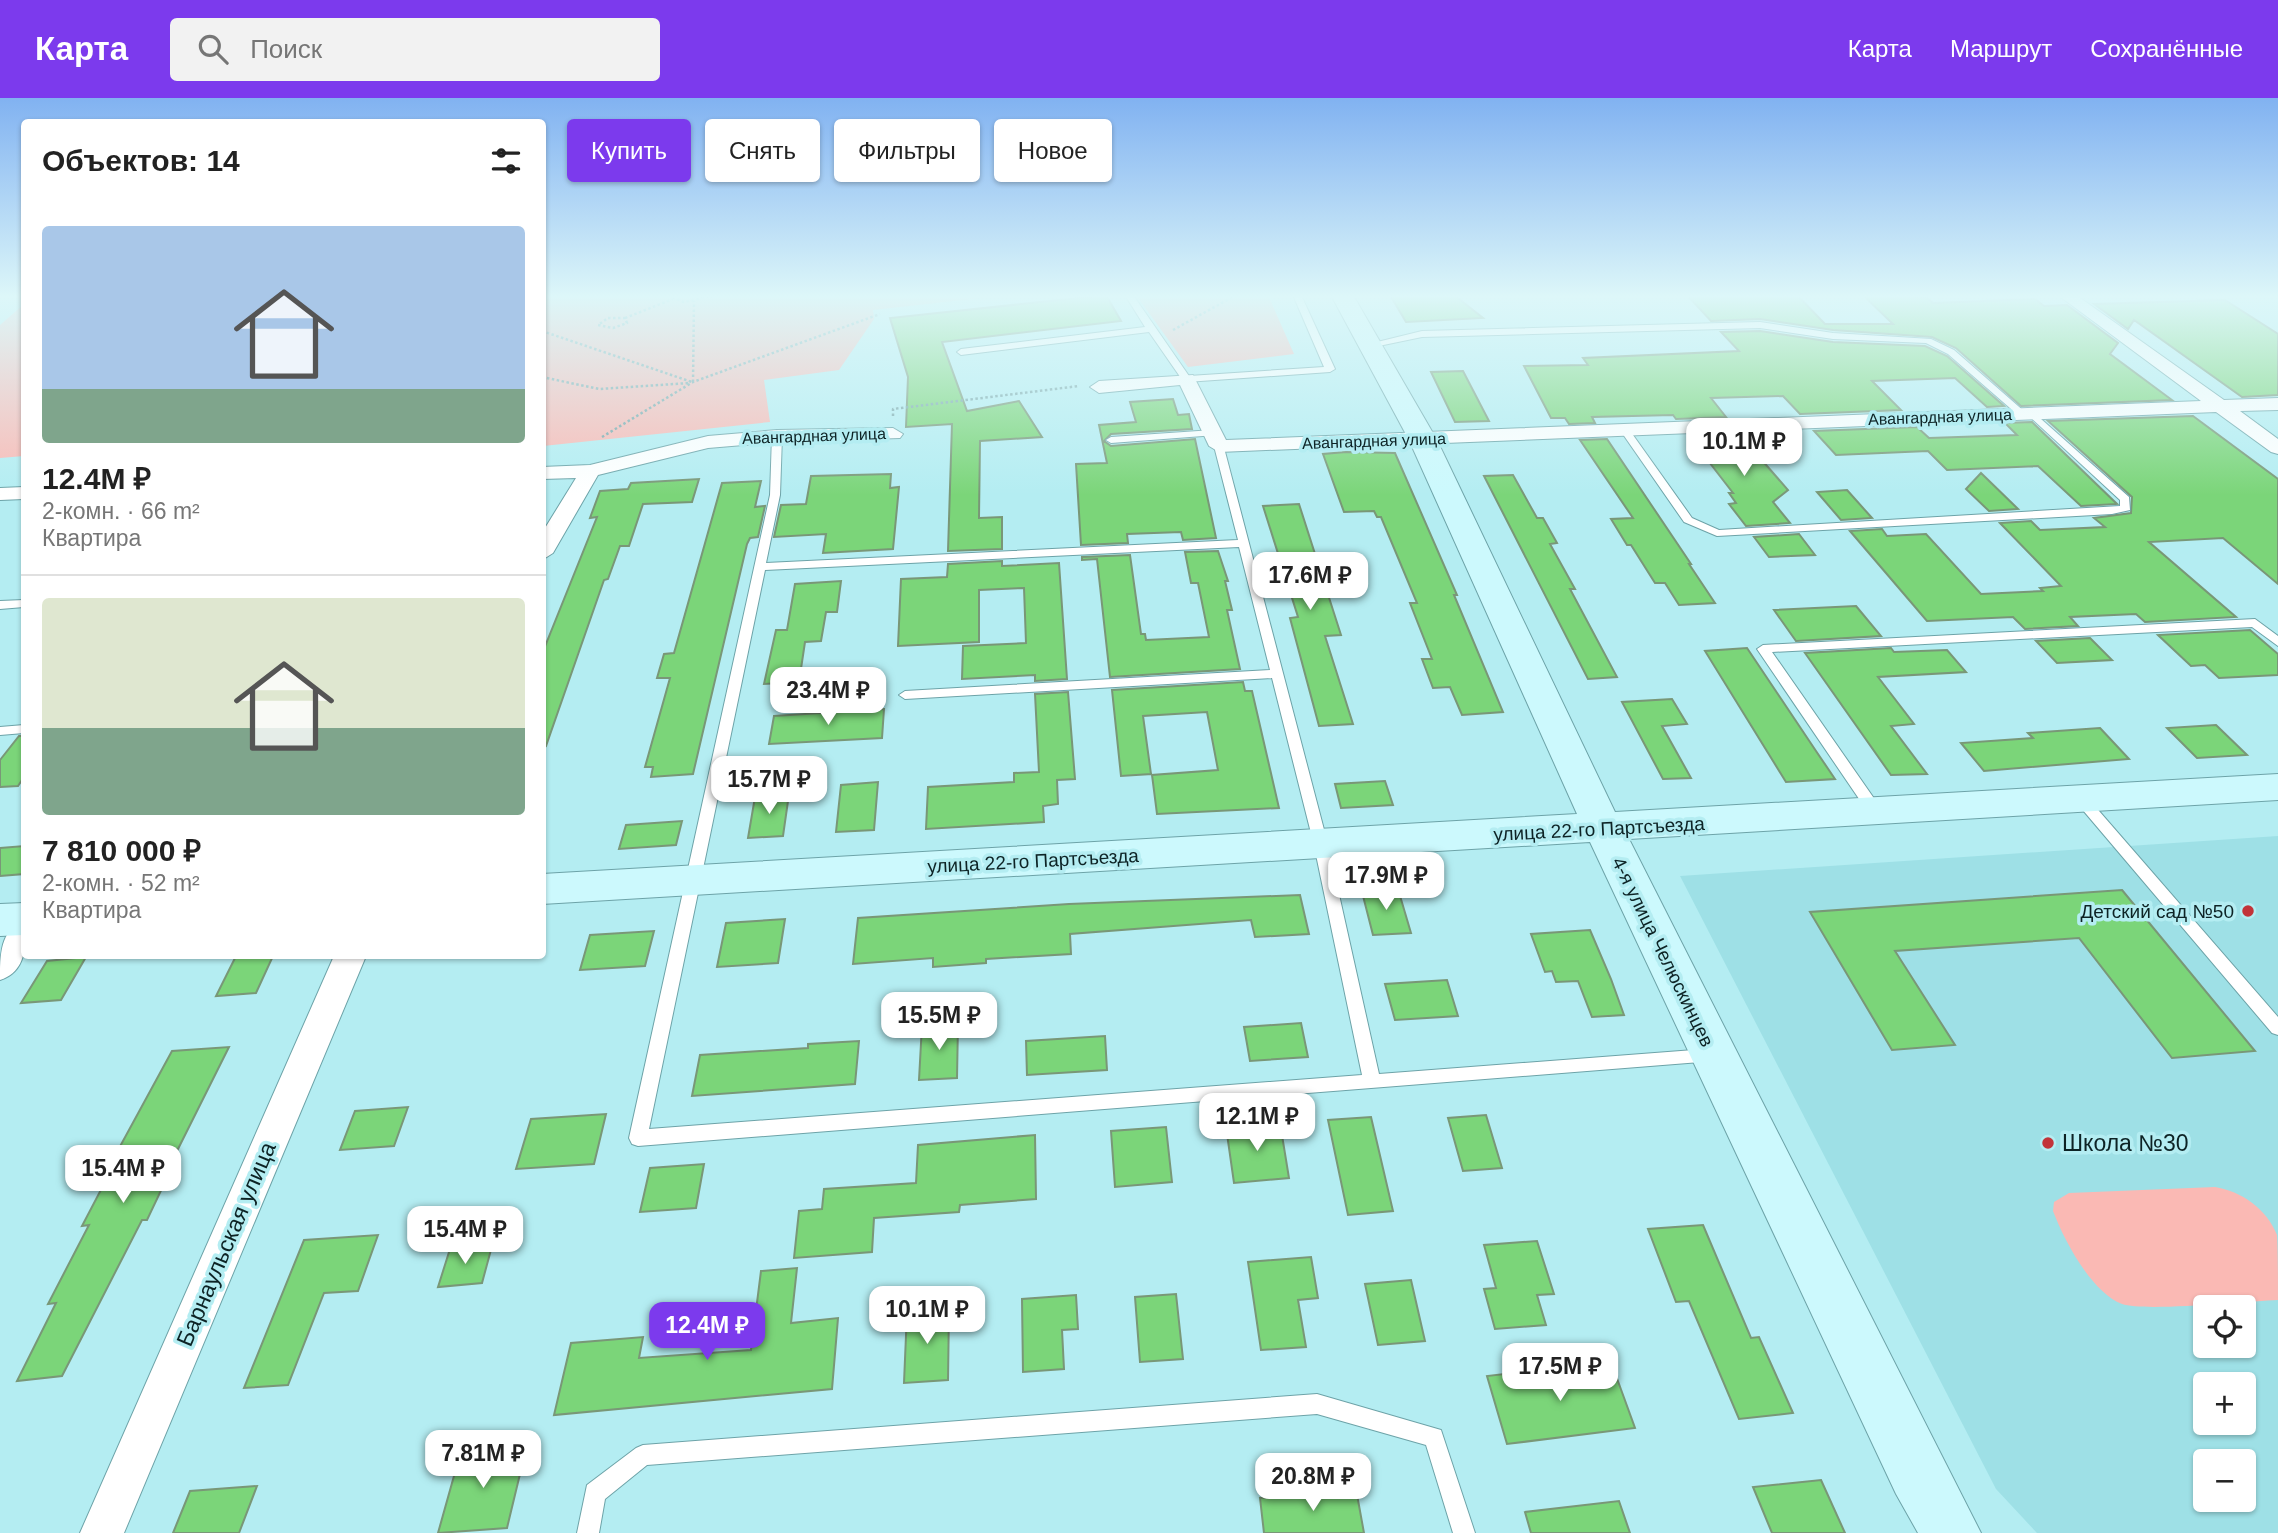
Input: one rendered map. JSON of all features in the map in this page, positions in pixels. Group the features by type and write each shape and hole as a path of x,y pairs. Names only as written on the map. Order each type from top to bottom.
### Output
{"main road":[{"name":"4-я улица Челюскинцев","path":"1379,362 1423,440 1712,1056 1917,1473 1951,1533"},
{"name":"улица 22-го Партсъезда","path":"546,889 1604,829 2278,787"},
{"path":"0,920 21,919"}],"street":[{"path":"2158,362 2278,449"},
{"path":"1099,387 1186,379 1216,440"},
{"name":"Авангардная улица","path":"1216,440 1423,440 2278,404"},
{"name":"Авангардная улица","path":"546,474 590,471 708,442 777,436 893,434"},
{"path":"546,546 590,471"},
{"path":"0,494 21,493"},
{"path":"0,967 21,937"},
{"name":"Барнаульская улица","path":"102,1533 349,959"}],"lane":[{"path":"1174,362 1186,379 1330,369 1327,362"},
{"path":"1625,430 1688,520 1717,533 2126,508 2126,499 1963,362"},
{"path":"777,436 775,495 638,1138 1712,1056"},
{"path":"1111,440 1216,440 1321,845 1372,1082"},
{"path":"760,567 1244,543"},
{"path":"0,605 21,604"},
{"path":"1875,812 1763,649 2255,623 2278,642"},
{"path":"905,695 1277,674"},
{"path":"0,731 21,730"},
{"path":"2081,799 2278,1028"},
{"path":"588,1533 595,1493 643,1455 1317,1404 1434,1437 1464,1533"}],"path":[{"path":"634,362 693,382"},
{"path":"693,362 693,382"},
{"path":"602,437 693,382 748,362"},
{"path":"546,378 599,389 693,382"},
{"name":"Авангардная улица","path":"893,434 893,409 1078,386 1099,387"}],"shaded area":[{"path":"0,362 21,362 21,456 0,458"},
{"path":"546,362 845,362 839,370 764,380 770,422 546,446"},
{"path":"1184,362 1229,362 1188,367"},
{"name":"Школа №30","path":"2278,836 2278,1533 2037,1533 1996,1489 1680,876"},
{"path":"2215,1187 2243,1197 2260,1209 2277,1235 2278,1300 2256,1301 2256,1295 2193,1295 2193,1306 2152,1307 2122,1304 2111,1298 2089,1277 2064,1236 2053,1211 2054,1202 2069,1193"}],"building":[{"path":"903,362 949,362 967,411 1019,401 1042,437 980,441 979,518 1002,517 1002,549 948,551 952,424 906,427 908,377"},
{"path":"1586,362 1954,362 2004,406 1987,407 1955,378 1872,381 1901,410 1800,414 1783,396 1711,398 1726,417 1592,417 1595,423 1569,424 1565,418 1551,418 1524,366 1588,365"},
{"path":"1972,362 2121,362 2172,400 2021,406"},
{"path":"2193,362 2278,362 2278,395 2242,397"},
{"path":"1463,371 1489,421 1455,422 1431,372"},
{"path":"1173,399 1178,415 1189,414 1192,429 1111,434 1104,441 1111,446 1195,439 1216,538 1183,540 1181,532 1127,534 1128,543 1081,545 1076,464 1107,463 1099,425 1136,422 1130,402"},
{"path":"2193,416 2278,479 2278,584 2223,538 2149,542 2236,617 2145,622 2136,614 2070,617 2078,626 2025,629 2013,617 1927,621 1850,531 1882,529 1887,536 1926,534 1981,594 2043,591 2040,588 2061,586 2000,523 2031,521 2040,530 2105,527 2094,518 2131,513 2132,497 2048,421"},
{"path":"2032,422 2117,504 2081,506 2038,466 1947,470 1928,451 1836,455 1814,431 1917,427 1929,438 2017,435 2005,423"},
{"path":"1739,434 1788,490 1773,502 1790,523 1746,526 1729,504 1736,503 1729,493 1733,493 1689,436"},
{"path":"1607,439 1715,603 1679,605 1665,583 1655,583 1631,545 1627,545 1611,519 1633,518 1580,440"},
{"path":"1395,453 1457,595 1454,595 1503,712 1462,715 1450,687 1433,688 1422,659 1432,659 1410,603 1417,603 1381,517 1377,517 1374,511 1344,512 1323,454"},
{"path":"1981,473 2018,509 1989,511 1966,489"},
{"path":"891,474 890,488 899,487 893,549 823,553 826,534 774,537 781,505 806,504 811,476"},
{"path":"1513,475 1537,518 1543,518 1557,543 1550,544 1575,589 1570,589 1617,677 1588,679 1484,476"},
{"path":"699,479 692,502 643,504 629,546 620,546 608,579 604,580 546,746 546,644 597,517 590,518 600,491 628,489 631,483"},
{"path":"761,481 755,507 765,506 758,537 750,538 747,544 693,774 651,777 653,767 645,767 670,678 657,678 664,654 674,653 722,483"},
{"path":"1847,490 1872,518 1841,520 1817,492"},
{"path":"1299,504 1341,635 1325,636 1353,724 1319,726 1290,618 1298,617 1263,506"},
{"path":"1799,534 1815,555 1769,557 1754,537"},
{"path":"1218,551 1228,581 1225,581 1232,610 1227,610 1240,669 1110,677 1097,559 1082,560 1082,557 1130,555 1141,634 1145,634 1146,640 1209,637 1198,583 1191,583 1185,552"},
{"path":"1002,561 1002,566 1059,563 1067,679 1035,681 1035,675 962,679 963,646 1026,643 1024,588 979,590 979,642 898,646 901,579 947,577 948,564"},
{"path":"841,581 837,612 826,612 821,641 805,642 799,682 764,684 776,630 787,630 795,584"},
{"path":"1856,606 1881,636 1796,641 1774,610"},
{"path":"2250,630 2278,654 2278,675 2219,678 2205,665 2191,666 2158,635"},
{"path":"2090,638 2112,660 2057,663 2036,641"},
{"path":"1747,648 1835,779 1786,782 1705,651"},
{"path":"1891,648 1894,652 1947,650 1966,672 1878,677 1914,724 1891,726 1927,774 1891,775 1805,653"},
{"path":"1243,682 1245,691 1252,691 1279,808 1157,814 1152,775 1218,770 1207,712 1143,716 1151,774 1121,776 1112,690"},
{"path":"1068,692 1075,779 1057,780 1058,804 1043,806 1044,822 926,829 928,787 1014,782 1014,773 1039,772 1035,694"},
{"path":"1672,699 1687,724 1662,726 1691,778 1663,779 1622,702"},
{"path":"884,709 882,738 769,744 774,716"},
{"path":"2216,725 2247,755 2197,758 2167,728"},
{"path":"2100,728 2129,759 1984,771 1961,743 2033,738 2028,733"},
{"path":"19,736 21,782 18,786 0,787 0,760"},
{"path":"1385,781 1393,805 1341,808 1335,784"},
{"path":"878,782 874,830 836,832 841,785"},
{"path":"789,794 783,836 748,838 755,797"},
{"path":"682,821 676,845 619,849 626,825"},
{"path":"21,846 21,874 0,876 0,848"},
{"path":"1398,889 1411,933 1373,935 1362,892"},
{"path":"2122,890 2255,1051 2172,1058 2079,938 1895,951 1955,1045 1892,1050 1810,912"},
{"path":"1300,895 1309,934 1255,937 1251,920 1070,934 1071,954 986,959 986,963 933,967 933,958 853,964 858,918 1069,904"},
{"path":"785,919 778,963 717,967 726,923"},
{"path":"1590,930 1624,1015 1592,1017 1578,981 1556,982 1552,971 1545,972 1531,934"},
{"path":"654,931 645,966 580,970 590,935"},
{"path":"85,959 61,1000 21,1003 47,961"},
{"path":"234,959 272,959 256,993 216,996"},
{"path":"1447,980 1458,1016 1395,1020 1385,984"},
{"path":"958,1023 957,1078 919,1080 922,1025"},
{"path":"1301,1023 1308,1057 1250,1061 1244,1027"},
{"path":"1105,1036 1107,1070 1027,1075 1026,1041"},
{"path":"859,1041 855,1084 692,1096 700,1055 808,1048 808,1044"},
{"path":"229,1047 162,1181 166,1180 147,1220 142,1220 62,1376 17,1381 56,1303 48,1304 89,1225 82,1226 115,1163 111,1163 172,1051"},
{"path":"408,1107 394,1146 340,1150 355,1111"},
{"path":"606,1114 594,1164 516,1169 531,1119"},
{"path":"1486,1115 1502,1168 1463,1171 1448,1118"},
{"path":"1371,1117 1393,1211 1348,1215 1328,1120"},
{"path":"1280,1123 1289,1178 1234,1183 1226,1127"},
{"path":"1166,1127 1172,1182 1115,1187 1111,1131"},
{"path":"1035,1135 1036,1199 960,1205 959,1212 874,1218 872,1252 794,1258 799,1211 822,1209 824,1189 916,1183 918,1145"},
{"path":"704,1164 696,1208 640,1212 650,1168"},
{"path":"1703,1225 1751,1338 1759,1337 1793,1413 1739,1419 1689,1301 1676,1302 1648,1229"},
{"path":"378,1235 358,1291 324,1293 288,1385 244,1388 304,1240"},
{"path":"1537,1241 1554,1294 1537,1295 1546,1325 1495,1329 1484,1289 1496,1288 1484,1245"},
{"path":"492,1246 482,1283 438,1287 450,1249"},
{"path":"1311,1257 1318,1298 1298,1300 1306,1347 1261,1350 1248,1262"},
{"path":"797,1268 791,1323 838,1318 832,1389 554,1415 571,1343 643,1337 639,1358 751,1350 761,1271"},
{"path":"1411,1280 1425,1341 1378,1345 1365,1284"},
{"path":"1176,1294 1183,1359 1140,1362 1135,1297"},
{"path":"1076,1295 1078,1329 1062,1330 1064,1369 1023,1372 1022,1299"},
{"path":"949,1309 948,1380 904,1383 907,1312"},
{"path":"1611,1362 1635,1428 1507,1444 1487,1376"},
{"path":"527,1445 507,1528 438,1533 461,1451"},
{"path":"1821,1480 1845,1533 1772,1533 1753,1487"},
{"path":"257,1486 239,1533 173,1533 190,1491"},
{"path":"1356,1489 1364,1533 1264,1533 1260,1498"},
{"path":"1619,1501 1630,1533 1531,1533 1525,1512"}],"place":[{"name":"Детский сад №50","path":"2248,911"},
{"name":"Школа №30","path":"2048,1143"}]}
